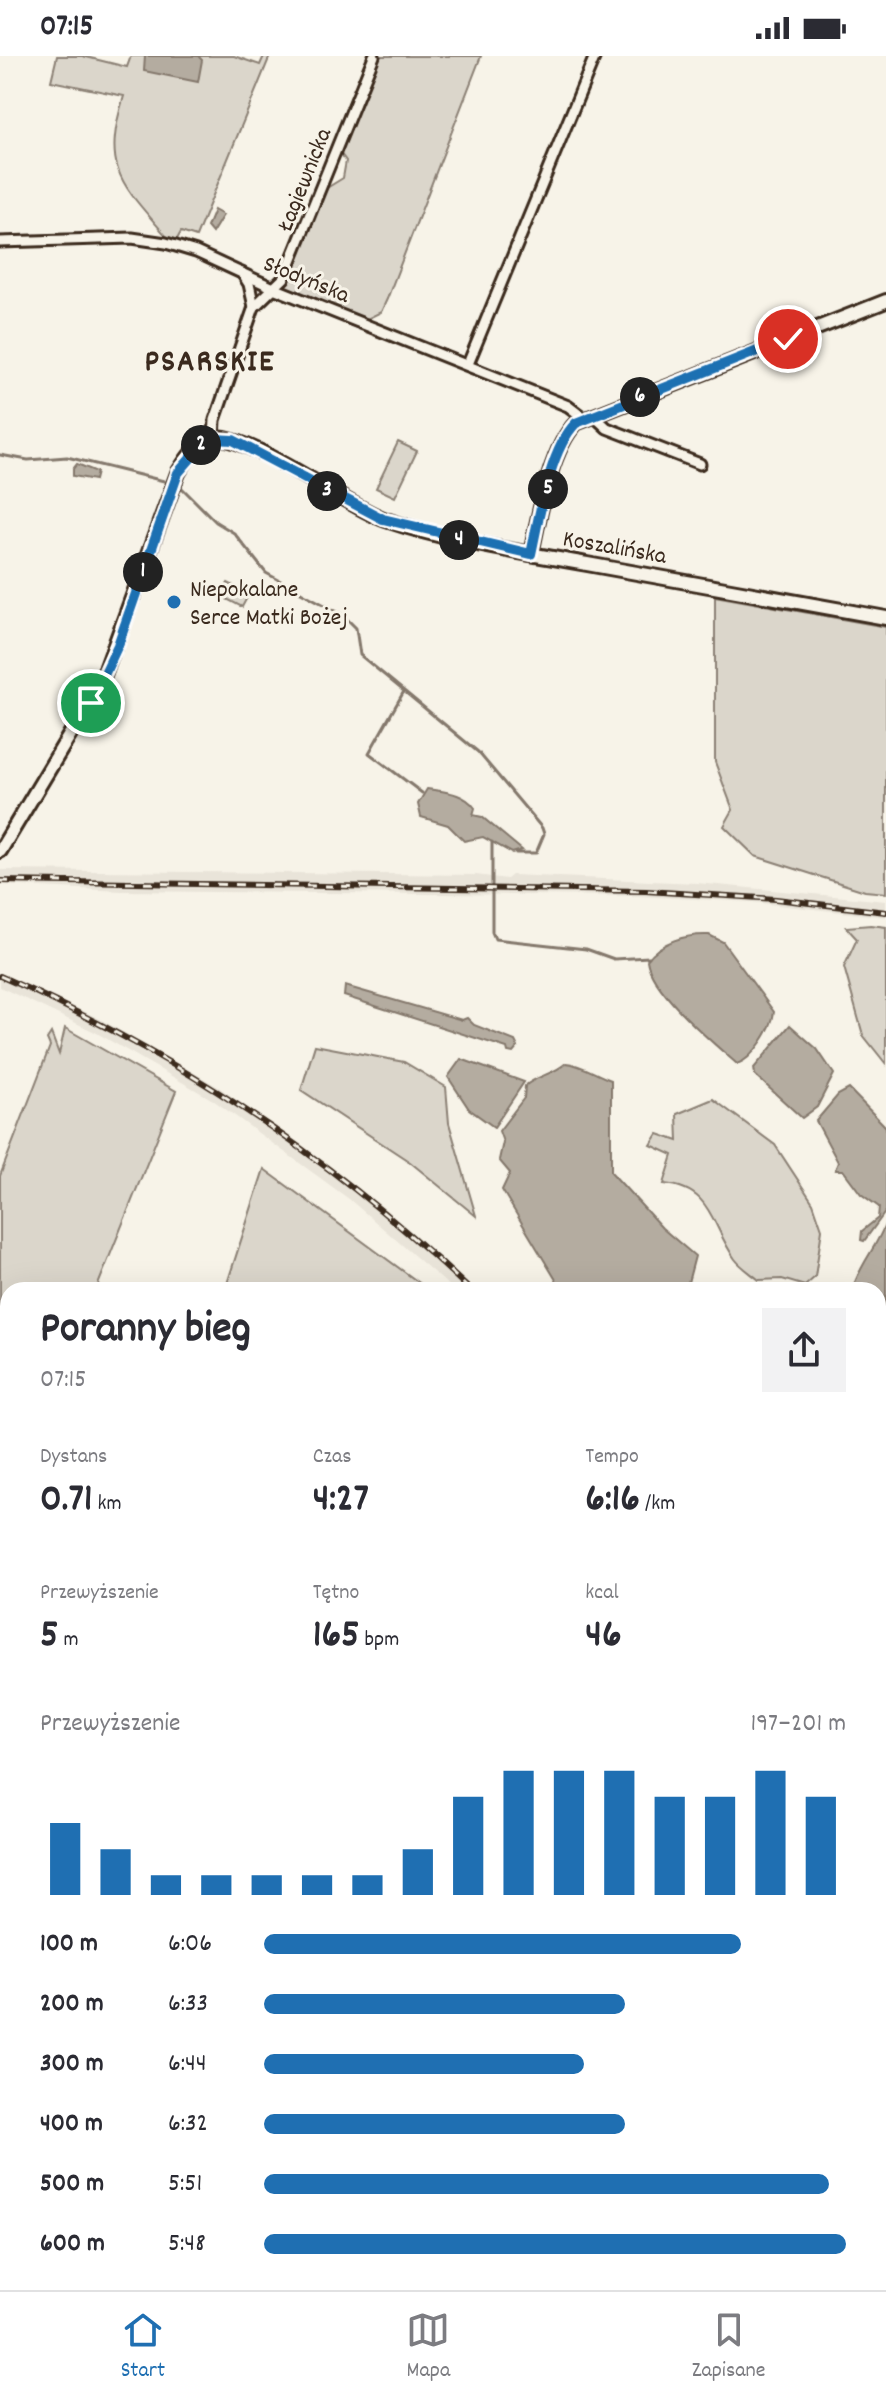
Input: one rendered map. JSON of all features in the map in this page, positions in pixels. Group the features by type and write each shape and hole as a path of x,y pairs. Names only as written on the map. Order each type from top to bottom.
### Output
{"street":[{"name":"Łagiewnicka","path":"254,307 267,292 276,289 291,262 374,56"},
{"path":"468,364 595,56"},
{"name":"Słodyńska","path":"0,242 149,240 196,252 276,289 468,364 568,406 607,428 700,464"},
{"path":"0,851 101,683 178,473 194,451 214,439 215,420 254,307 249,284 242,273"},
{"path":"531,554 561,445 569,431 589,417 886,301"},
{"name":"Koszalińska","path":"214,439 233,440 250,447 383,519 531,554 886,618"}],"shaded area":[{"path":"57,56 82,56 127,67 131,56 234,56 260,65 264,56 270,56 196,237 181,232 176,241 168,238 127,188 115,159 117,121 124,96 51,81"},
{"path":"145,56 198,56 202,60 198,82 144,71"},
{"path":"376,56 481,56 387,299 381,312 367,319 283,289 283,285 322,191 343,178 346,161 338,150"},
{"path":"214,210 223,215 212,233 207,227"},
{"path":"398,442 417,451 395,497 376,488"},
{"path":"77,464 97,472 95,480 73,476"},
{"path":"228,583 249,594 242,607 221,596"},
{"path":"715,596 886,627 886,893 865,891 755,856 724,826 733,810 715,762"},
{"path":"427,789 465,799 475,808 473,815 482,817 522,850 512,853 483,837 464,841 448,825 421,817 418,804"},
{"path":"0,870 476,875 507,879 512,875 697,883 886,901 886,917 751,902 639,896 122,891 0,885"},
{"path":"846,927 886,927 886,1064 863,1035 844,967 857,939"},
{"path":"709,935 723,942 774,1012 761,1042 737,1064 671,1001 659,986 647,960 659,948 674,940"},
{"path":"0,973 100,1019 220,1088 358,1188 466,1282 445,1282 349,1199 213,1100 95,1032 0,987"},
{"path":"345,986 462,1020 467,1018 474,1025 515,1041 518,1047 513,1053 508,1052 507,1048 344,996"},
{"path":"790,1025 817,1049 834,1074 817,1107 802,1118 755,1075 754,1068"},
{"path":"65,1028 176,1091 99,1282 0,1282 0,1176 50,1046 47,1039 51,1033 59,1054"},
{"path":"315,1045 404,1062 446,1087 449,1123 476,1216 410,1162 301,1090"},
{"path":"461,1059 524,1082 494,1127 469,1109 448,1077"},
{"path":"566,1063 572,1064 611,1080 611,1172 662,1228 695,1256 688,1282 557,1282 502,1190 510,1173 499,1160 503,1142 499,1131 524,1098 525,1086"},
{"path":"849,1089 886,1127 886,1211 864,1241 861,1240 862,1231 878,1218 879,1207 861,1194 843,1170 835,1170 838,1162 816,1121 838,1095"},
{"path":"713,1099 775,1145 813,1203 822,1229 815,1277 809,1282 759,1280 735,1259 702,1201 680,1187 664,1184 673,1155 651,1145 658,1134 678,1141 677,1114"},
{"path":"264,1169 418,1282 228,1282"},
{"path":"886,1222 886,1282 855,1282 859,1272"}],"waterway":[{"path":"0,455 28,460 67,457 164,481"},
{"path":"181,487 216,522 234,533 266,573 343,615 356,628 360,655 478,752 542,828 544,834 536,853 516,853"},
{"path":"403,693 369,753 422,793"},
{"path":"492,842 492,932 495,939 586,949 614,959 649,957"}],"railway":[{"path":"0,881 646,891 776,899 886,912"},
{"path":"0,976 128,1039 249,1112 363,1196 461,1282"}],"place":[{"name":"Niepokalane Serce Matki Bożej","path":"174,602"}],"district":[{"name":"PSARSKIE","path":"210,359"}],"route":[{"path":"91,703 118,645 178,473 194,451 209,440 220,438 240,442 383,519 531,554 557,455 564,437 576,423 788,339"}]}
